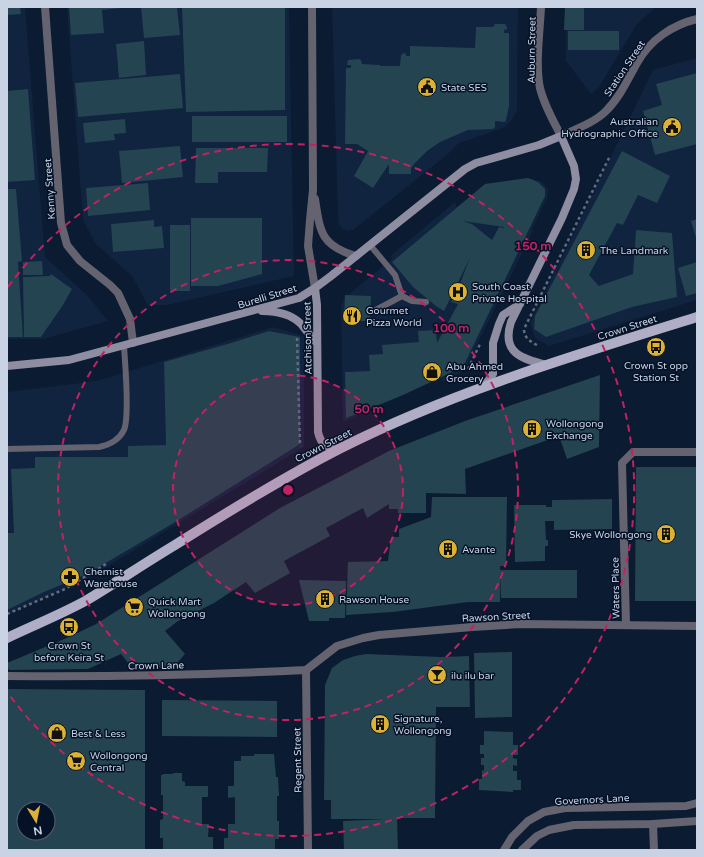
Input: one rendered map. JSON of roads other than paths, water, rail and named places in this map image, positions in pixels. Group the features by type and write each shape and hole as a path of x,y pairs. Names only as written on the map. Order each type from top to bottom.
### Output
{"main road":[{"name":"Burelli Street","path":"7,366 70,360 299,298 315,288 370,246 471,166 539,145 561,136"},
{"path":"547,365 521,357 516,353 512,348 509,328 574,189 576,179 574,166 561,136"},
{"name":"Atchison Street","path":"315,288 317,305 318,432 320,440 324,445 330,448 339,449"},
{"path":"478,389 488,381 493,374 493,343 503,315 520,304"},
{"path":"250,312 274,312 287,315 300,323 310,337 317,343"},
{"name":"Crown Street","path":"7,638 86,600 206,525 291,475 339,449 406,417 478,389 547,365 697,317"}],"street":[{"name":"Kenny Street","path":"45,7 61,223 68,245 80,260 118,293 130,320 133,344"},
{"name":"Atchison Street","path":"312,7 314,190 308,246 315,288"},
{"name":"Auburn Street","path":"541,7 538,71 540,86 546,106 561,136"},
{"name":"Station Street","path":"561,136 583,126 605,112 619,96 644,53 658,38 676,26 697,19"},
{"name":"Atchison Street","path":"314,190 319,218 326,239 337,250 356,256"},
{"name":"Waters Place","path":"626,625 622,463 633,452 697,452"},
{"name":"Rawson Street","path":"306,670 337,646 362,638 379,635 521,624 697,626"},
{"name":"Crown Lane","path":"7,676 155,675 306,670"},
{"name":"Regent Street","path":"306,670 308,850"},
{"name":"Governors Lane","path":"504,850 512,837 528,821 544,812 565,808 686,806 697,803"},
{"path":"522,850 537,836 549,830 574,825 653,824 697,821"},
{"path":"653,824 654,850"}],"lane":[{"path":"370,246 395,275 402,296 412,301 426,302"},
{"path":"374,311 402,296"},
{"path":"7,449 99,447 105,446 116,440 124,430 127,416 124,346"}],"place":[{"name":"State SES","path":"427,87"},
{"name":"Australian Hydrographic Office","path":"672,127"},
{"name":"The Landmark","path":"586,250"},
{"name":"South Coast Private Hospital","path":"458,292"},
{"name":"Gourmet Pizza World","path":"352,316"},
{"name":"Crown St opp Station St","path":"656,347"},
{"name":"Abu Ahmed Grocery","path":"432,372"},
{"name":"Wollongong Exchange","path":"532,429"},
{"name":"Skye Wollongong","path":"666,534"},
{"name":"Avante","path":"448,549"},
{"name":"Chemist Warehouse","path":"70,577"},
{"name":"Rawson House","path":"325,599"},
{"name":"Quick Mart Wollongong","path":"134,607"},
{"name":"Crown St before Keira St","path":"69,627"},
{"name":"ilu ilu bar","path":"437,675"},
{"name":"Signature, Wollongong","path":"380,724"},
{"name":"Best & Less","path":"57,733"},
{"name":"Wollongong Central","path":"76,761"}]}
